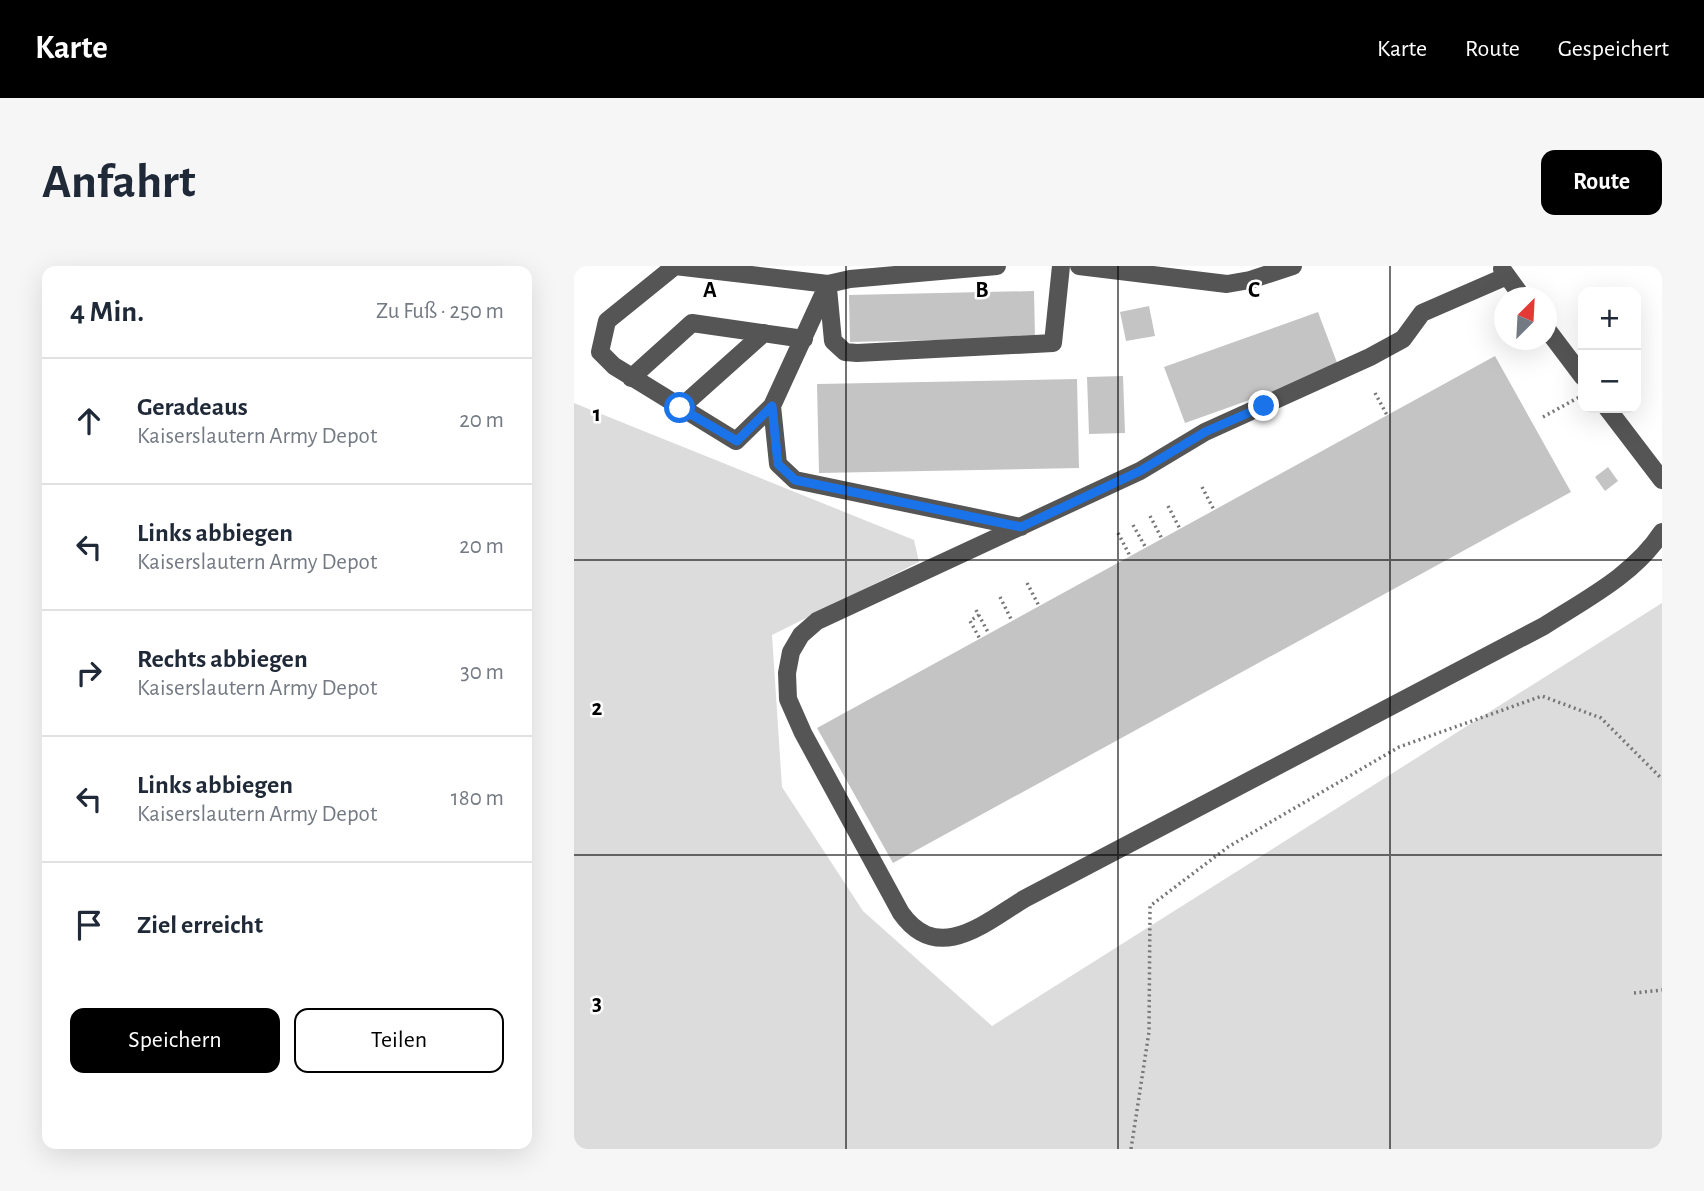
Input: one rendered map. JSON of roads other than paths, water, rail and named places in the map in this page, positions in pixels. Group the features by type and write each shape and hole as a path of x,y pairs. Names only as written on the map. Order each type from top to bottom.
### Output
{"lane":[{"path":"828,284 772,406 737,441 631,378 600,352 607,321 675,266 828,284 850,279 998,266"},
{"path":"828,284 833,341 845,352 1029,345 1053,343 1061,266"},
{"path":"1079,266 1227,284 1250,281 1293,266"},
{"path":"1515,287 1503,271 1422,313 1403,339 1370,357 1205,432 1140,471 817,621 801,635 791,652 786,685 788,699 803,733 901,913 915,930 937,938 957,937 1024,899 1544,625 1625,573 1650,549 1662,532"},
{"path":"631,378 692,323 804,339"},
{"path":"680,408 764,333"},
{"path":"1557,343 1578,370"},
{"path":"772,406 778,464 795,480 1021,527"},
{"path":"1611,413 1662,480"}]}
